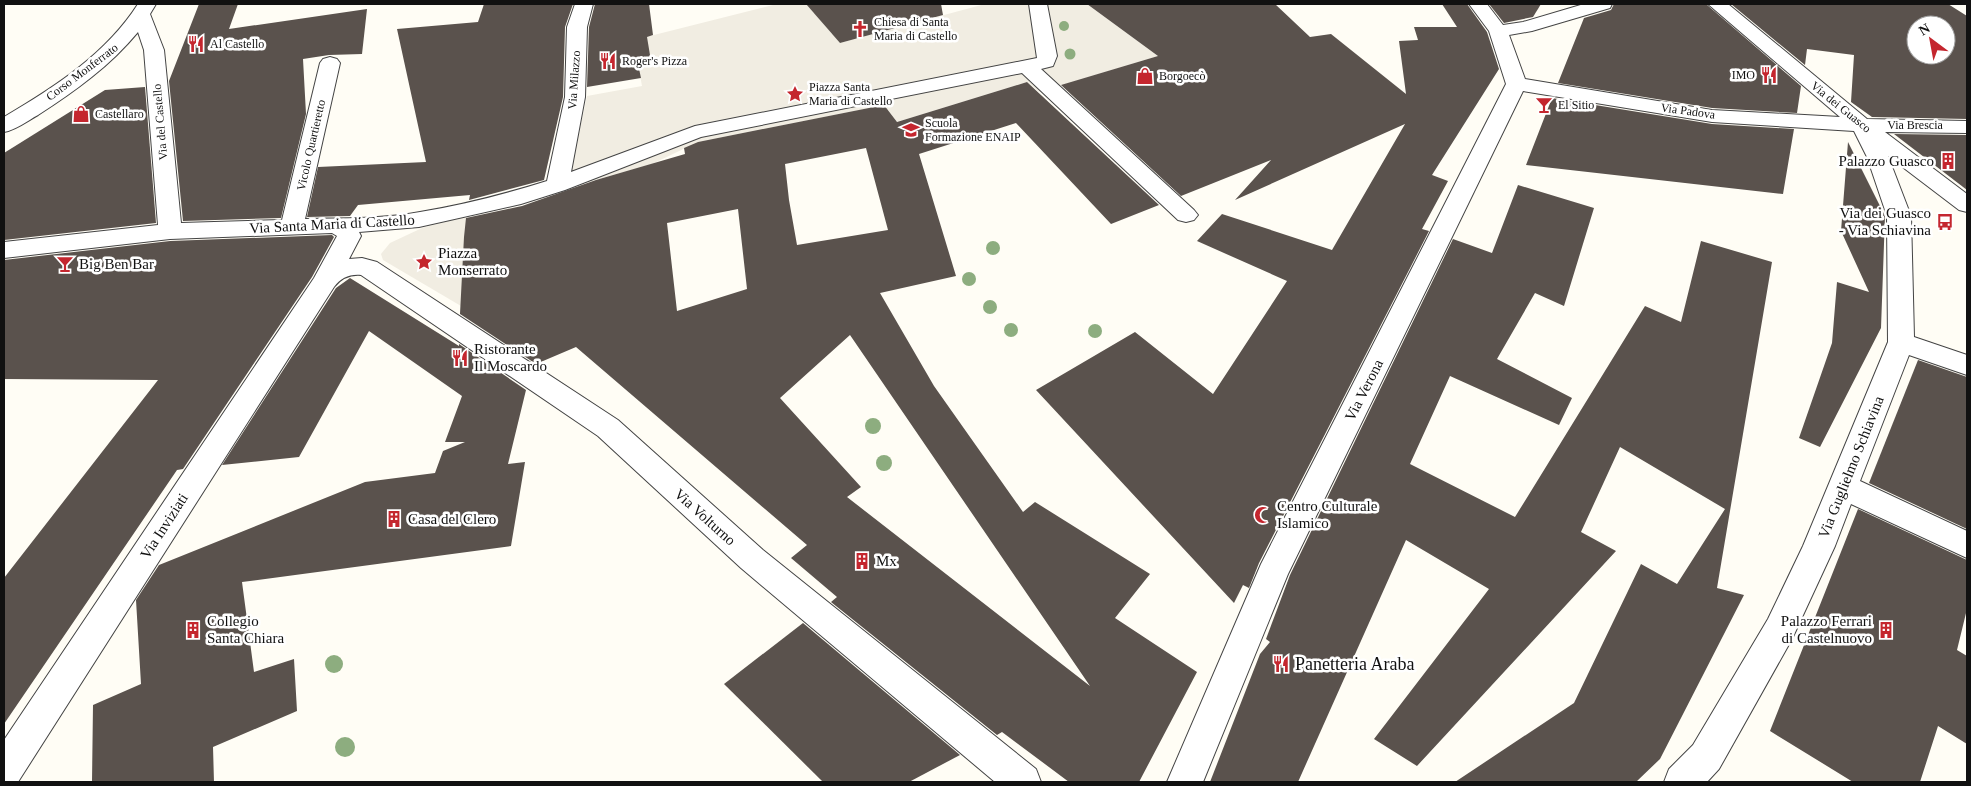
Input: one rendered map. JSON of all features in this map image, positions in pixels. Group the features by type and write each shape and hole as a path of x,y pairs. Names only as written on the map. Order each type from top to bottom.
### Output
{"street":[{"name":"Via Milazzo","path":"557,185 575,98 577,27 584,4"},
{"path":"1026,66 1047,60 1038,4"},
{"path":"1478,4 1498,31 1516,84"},
{"path":"1498,31 1525,27 1603,4"},
{"name":"Via dei Guasco","path":"1717,4 1862,125 1967,205"},
{"name":"Corso Monferrato","path":"4,126 56,92 114,50 126,38 145,9"},
{"name":"Via del Castello","path":"145,9 154,50 170,231"},
{"name":"Vicolo Quartieretto","path":"292,226 330,63"},
{"name":"Via Santa Maria di Castello","path":"4,250 170,231 386,224 431,218 513,199 557,185 695,132 1026,66"},
{"path":"1026,66 1186,215"},
{"name":"Via Padova","path":"1516,84 1712,116 1862,125"},
{"name":"Via Verona","path":"1185,782 1272,574 1516,84"},
{"name":"Via Brescia","path":"1862,125 1967,126"},
{"name":"Via Guglielmo Schiavina","path":"1682,782 1706,757 1780,628 1819,546 1901,342 1899,216 1878,157 1862,125"},
{"path":"369,269 359,262 354,255 355,246 360,240 400,224 431,218"},
{"name":"Via Inviziati","path":"4,771 325,281 349,236 343,228 331,225"},
{"path":"325,281 330,275 342,269 357,266 369,269"},
{"name":"Via Volturno","path":"369,269 608,428 752,559 1023,782"},
{"path":"1901,342 1967,365"},
{"path":"1843,487 1967,545"}],"shaded area":[{"name":"Piazza Santa Maria di Castello","path":"777,4 806,4 840,43 985,4 1087,4 1158,56 1039,92 1027,82 897,122 884,105 698,142 652,164 567,188 587,96 642,86 638,64 651,61 646,37"},
{"name":"Piazza Monserrato","path":"467,216 461,306 383,260 381,254 390,243 422,228"}],"building":[{"path":"199,4 238,4 229,29 367,9 362,54 329,55 303,59 306,114 281,218 183,221 169,81"},
{"path":"484,4 573,4 565,27 563,97 544,180 469,200 470,195 358,205 350,216 307,217 318,167 426,162 397,29 478,22"},
{"path":"595,4 649,4 653,35 647,37 651,61 638,64 641,78 587,87 589,27"},
{"name":"Chiesa di Santa Maria di Castello","path":"806,4 941,4 943,15 840,43"},
{"path":"1087,4 1275,4 1310,37 1331,34 1406,94 1399,41 1418,40 1414,27 1457,27 1442,4 1467,4 1487,32 1499,69 1432,175 1448,181 1422,229 1429,231 1259,563 1249,588 1243,585 1234,603 1036,390 1135,332 1213,394 1287,281 1197,241 1222,214 1332,250 1405,124 1235,200 1271,160 1181,196 1061,85 1158,56"},
{"path":"1489,4 1541,4 1533,17 1504,23"},
{"path":"1614,4 1706,4 1801,86 1797,113 1712,108 1558,83 1584,18 1611,10"},
{"path":"1731,4 1948,4 1967,16 1967,119 1872,117 1851,102 1854,55 1807,49 1805,65"},
{"path":"1027,82 1159,205 1111,224 1016,123 919,154 956,276 880,293 934,386 1023,512 1035,502 1150,574 1115,618 1197,672 1139,782 1069,782 1002,732 997,735 831,602 837,597 791,558 807,545 576,347 536,364 460,314 466,218 522,206 596,180 685,154 684,148 698,142 884,105 897,122","holes":["866,148 888,230 797,245 785,164","738,209 747,289 677,311 667,223","850,335 1090,686 847,497 861,487 780,398"]},
{"path":"145,87 156,223 4,240 4,153 105,90"},
{"path":"1552,98 1712,124 1794,129 1783,194 1526,165"},
{"name":"Palazzo Guasco","path":"1894,134 1967,135 1967,190"},
{"path":"1848,142 1885,216 1881,328 1820,447 1799,438 1832,343 1837,282 1869,292 1841,231"},
{"path":"1518,185 1594,208 1564,306 1535,293 1497,359 1572,398 1559,425 1450,376 1410,464 1515,517 1645,306 1681,322 1701,241 1772,262 1717,588 1744,595 1660,759 1636,782 1455,782 1574,703 1641,564 1677,584 1725,509 1620,447 1581,532 1616,551 1417,766 1374,739 1489,589 1406,540 1298,782 1210,782 1260,654 1270,642 1266,639 1290,575 1453,239 1492,253"},
{"path":"332,235 334,237 312,277 183,469 177,470 4,724 4,578 158,380 4,379 4,260 170,241"},
{"path":"350,278 459,346 459,344 526,390 508,464 525,462 511,546 242,582 254,672 294,659 297,711 213,747 214,782 92,782 93,705 141,684 136,600 159,565 365,482 435,473 443,451 465,442 445,442 462,396 369,331 299,457 222,465 336,288"},
{"path":"1918,360 1967,377 1967,529 1869,483"},
{"name":"Palazzo Ferrari di Castelnuovo","path":"1858,509 1967,560 1967,609 1957,650 1967,656 1967,744 1938,726 1920,782 1853,782 1770,731"},
{"path":"803,623 960,755 909,782 823,782 724,684"}],"place":[{"name":"Chiesa di Santa Maria di Castello","path":"860,29"},
{"name":"Al Castello","path":"196,44"},
{"name":"Roger's Pizza","path":"608,61"},
{"name":"IMO","path":"1769,75"},
{"name":"Borgoecò","path":"1145,76"},
{"name":"Piazza Santa Maria di Castello","path":"795,94"},
{"name":"El Sitio","path":"1544,105"},
{"name":"Castellaro","path":"81,114"},
{"name":"Scuola Formazione ENAIP","path":"911,130"},
{"name":"Palazzo Guasco","path":"1948,161"},
{"name":"Via dei Guasco - Via Schiavina","path":"1945,222"},
{"name":"Piazza Monserrato","path":"424,262"},
{"name":"Big Ben Bar","path":"65,264"},
{"name":"Ristorante Il Moscardo","path":"460,358"},
{"name":"Centro Culturale Islamico","path":"1263,515"},
{"name":"Casa del Clero","path":"394,519"},
{"name":"Mx","path":"862,561"},
{"name":"Collegio Santa Chiara","path":"193,630"},
{"name":"Palazzo Ferrari di Castelnuovo","path":"1886,630"},
{"name":"Panetteria Araba","path":"1281,664"}]}
